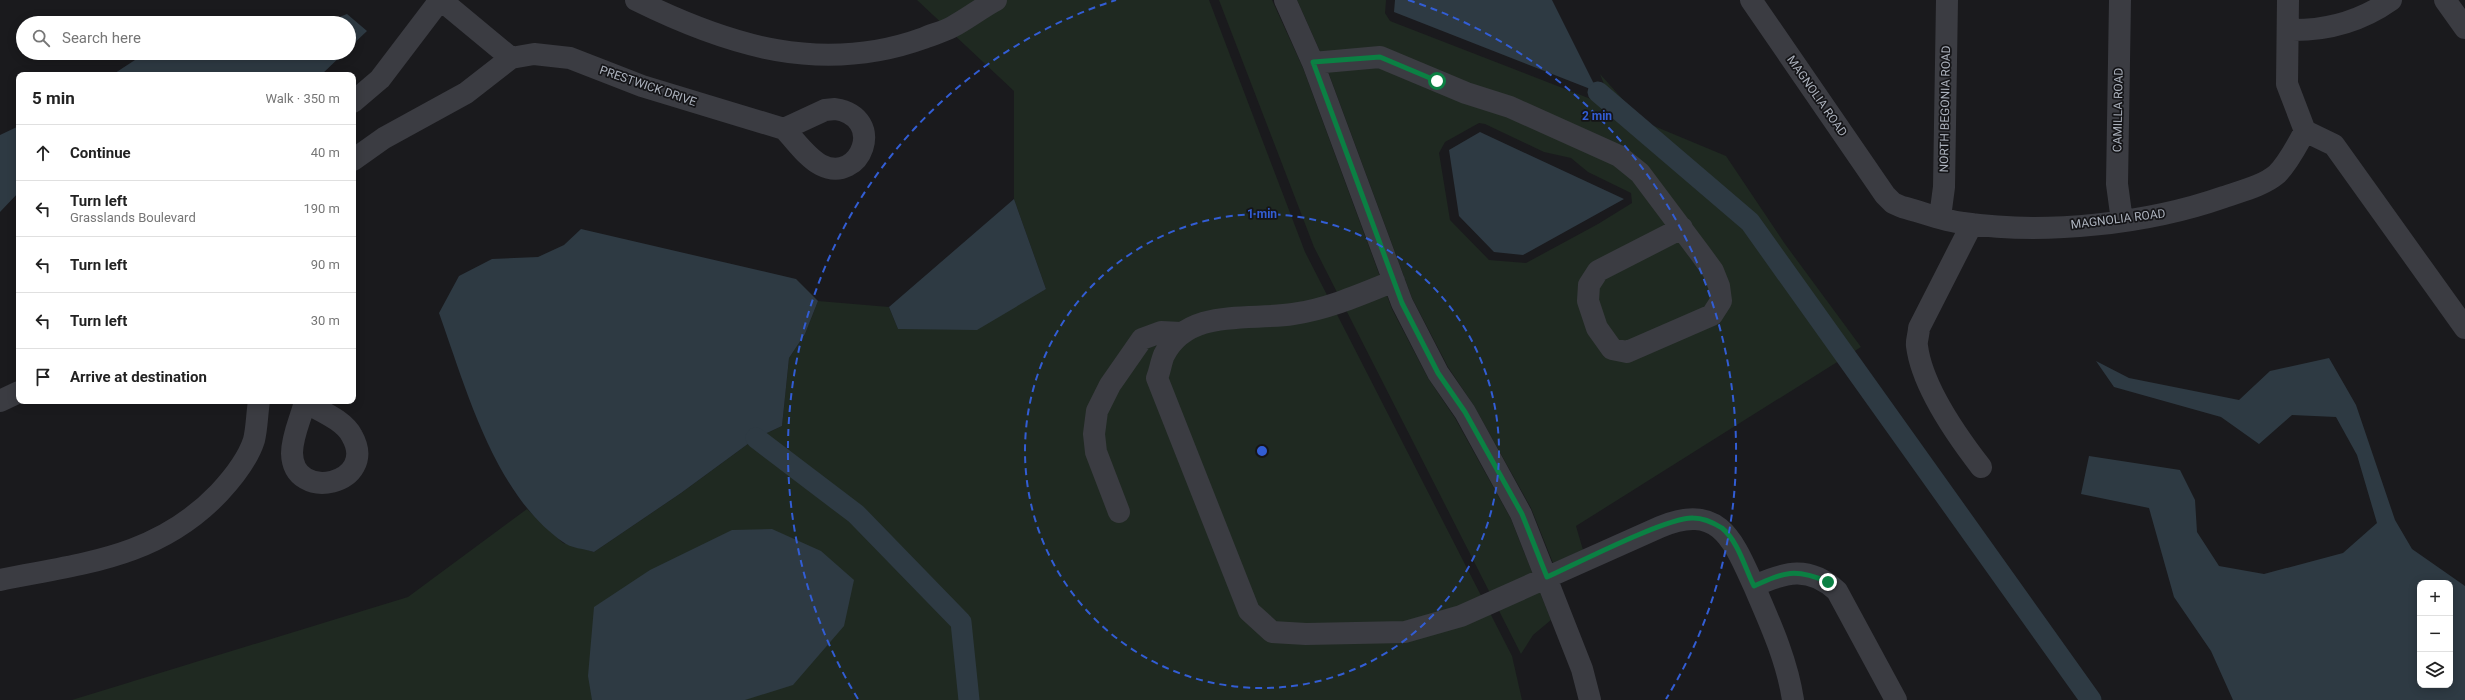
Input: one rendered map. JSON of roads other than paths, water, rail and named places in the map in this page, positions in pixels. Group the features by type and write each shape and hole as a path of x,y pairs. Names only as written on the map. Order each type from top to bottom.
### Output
{"street":[{"path":"356,99 380,79 441,0 511,58"},
{"path":"636,0 705,32 777,51 848,55 896,48 952,27 996,0"},
{"path":"1285,0 1313,62 1402,303 1438,373 1465,412 1522,514 1582,669 1590,700"},
{"name":"MAGNOLIA ROAD","path":"1751,0 1885,195 1893,203 1902,207 1940,217 1972,224 2040,227 2122,220 2187,210 2269,179 2286,164 2305,131"},
{"name":"NORTH BEGONIA ROAD","path":"1940,217 1944,187 1947,0"},
{"name":"CAMILLA ROAD","path":"2120,0 2117,184 2122,220"},
{"path":"2288,0 2288,84 2305,131 2334,145 2465,328"},
{"path":"2288,30 2314,30 2335,27 2358,18 2391,0"},
{"path":"2445,0 2465,28"},
{"name":"PRESTWICK DRIVE","path":"356,158 384,138 466,92 511,58 534,54 570,58 642,86 784,129"},
{"path":"1313,62 1380,57 1466,93 1510,107 1619,156 1640,173 1682,228 1713,271 1719,286 1721,301 1712,315 1627,352 1612,349 1597,328 1588,301 1589,285 1598,271 1682,228"},
{"path":"1972,224 1919,328 1917,345 1923,368 1935,395 1962,443 1981,467"},
{"path":"1119,512 1096,452 1094,434 1097,411 1110,385 1142,339 1161,332 1181,333 1211,320 1294,314 1356,297 1394,281"},
{"path":"1181,333 1164,355 1157,378 1249,611 1272,632 1306,634 1405,632 1461,616 1669,523 1693,518 1704,520 1722,528 1735,545 1778,642 1787,668 1794,700"},
{"path":"0,401 16,393"},
{"path":"0,580 112,558 159,539 200,513 231,480 254,440 258,404"},
{"path":"1754,586 1774,577 1795,572 1808,574 1828,582 1837,591 1896,700"}],"waterway":[{"path":"1598,92 1750,222 2091,700"},
{"path":"756,438 856,514 961,622 969,700"}]}
